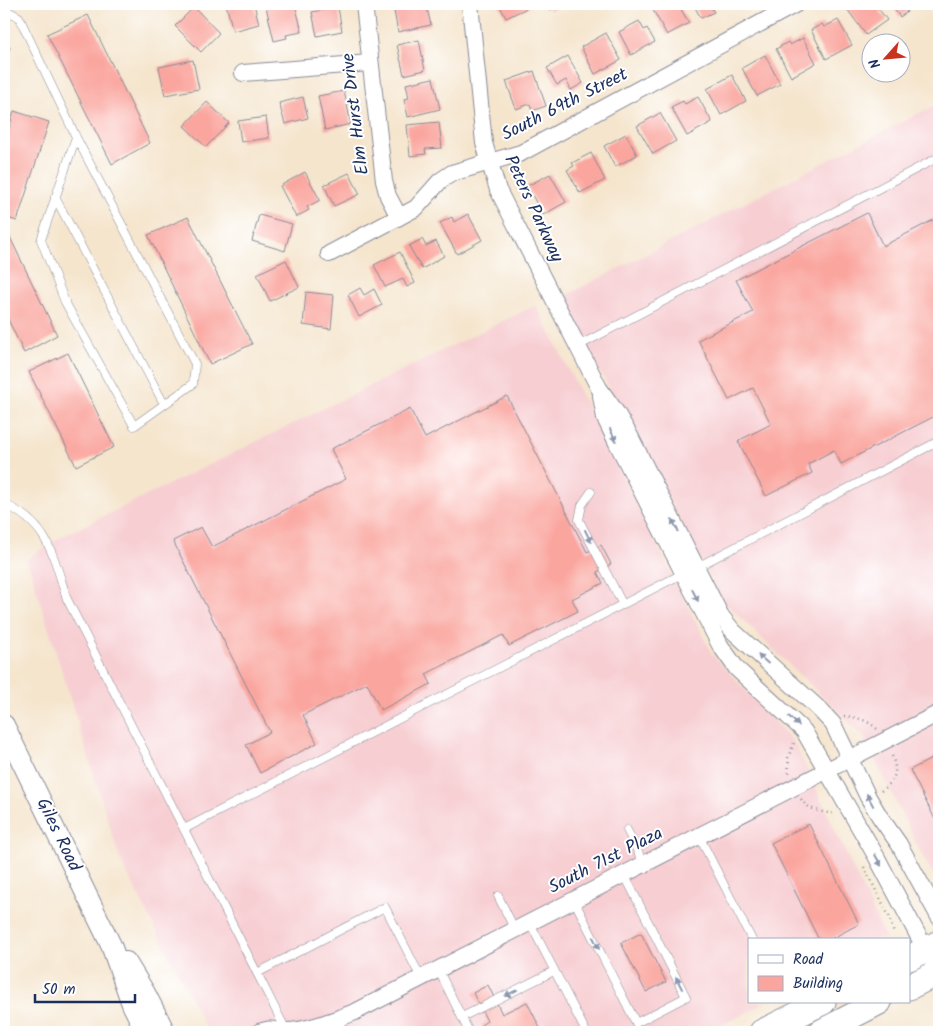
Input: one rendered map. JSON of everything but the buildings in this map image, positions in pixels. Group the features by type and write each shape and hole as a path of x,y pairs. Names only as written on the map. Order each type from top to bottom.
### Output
{"main road":[{"path":"910,986 938,972"},
{"path":"762,1032 819,1004"},
{"path":"821,1032 876,1004"}],"street":[{"name":"Elm Hurst Drive","path":"364,4 384,181 388,196 399,217"},
{"name":"Peters Parkway","path":"470,4 484,143 488,162 498,190 600,388 605,418 690,570"},
{"name":"South 69th Street","path":"330,254 416,208 446,177 460,170 514,155 532,147 796,4"},
{"path":"243,73 370,63"},
{"path":"690,570 733,631 833,724 868,797 899,844 939,917"},
{"path":"690,570 720,645 736,669 804,730 876,856 938,972"},
{"name":"South 71st Plaza","path":"259,1032 271,1028 286,1032 340,1025 355,1012 939,713"},
{"name":"Giles Road","path":"4,725 112,945 132,1004 146,1032"},
{"name":"Giles Road","path":"112,945 127,963 165,1032"}],"lane":[{"path":"4,9 18,17 76,137 195,364 193,384 134,426 65,302 41,240 76,137"},
{"path":"578,346 939,157"},
{"path":"55,196 164,404"},
{"path":"184,829 939,442"},
{"path":"591,492 582,505 579,520 623,605"},
{"path":"4,504 18,510 35,525 48,542 67,599 286,1032"},
{"path":"627,830 644,864"},
{"path":"699,836 751,938"},
{"path":"574,900 636,1023 678,1002 686,997 624,874"},
{"path":"498,896 515,930"},
{"path":"257,973 385,907 421,978"},
{"path":"530,922 586,1032"},
{"path":"438,969 470,1032"},
{"path":"462,1018 554,970"}],"path":[{"path":"864,867 889,916 894,934"}],"shaded area":[{"path":"939,103 939,883 923,857 863,736 723,601 561,298"},
{"path":"536,305 712,654 794,742 886,938 748,938 748,1004 762,1004 710,1032 208,1032 120,859 27,559 57,539"}]}
